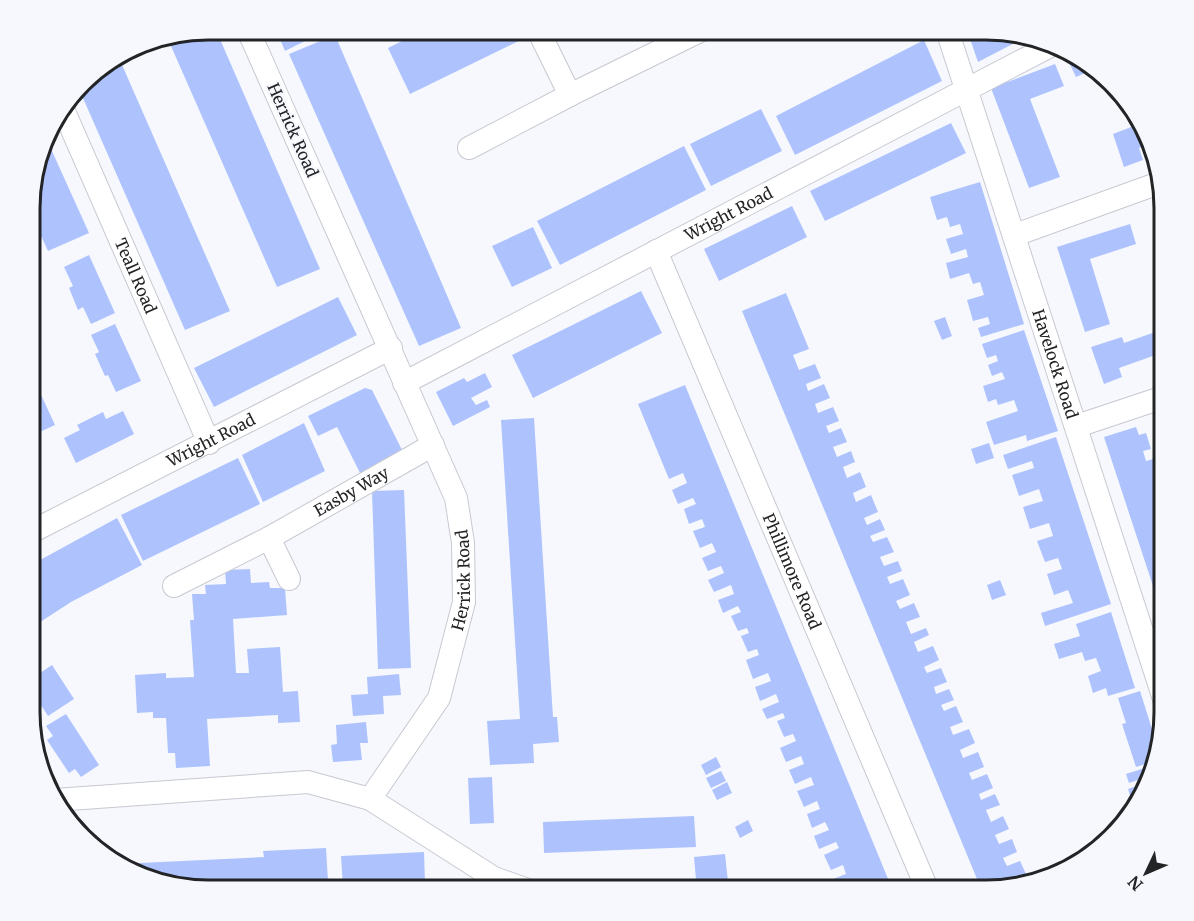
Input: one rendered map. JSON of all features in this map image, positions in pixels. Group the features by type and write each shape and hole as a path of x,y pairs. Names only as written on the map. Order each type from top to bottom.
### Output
{"street":[{"name":"Herrick Road","path":"253,40 456,498 463,543 464,603 439,698 370,798"},
{"path":"543,40 570,95"},
{"path":"469,148 680,41"},
{"name":"Havelock Road","path":"950,41 1153,665"},
{"name":"Wright Road","path":"404,383 1042,50"},
{"name":"Teall Road","path":"67,118 209,443"},
{"path":"1015,235 1151,186"},
{"name":"Phillimore Road","path":"656,251 923,880"},
{"name":"Wright Road","path":"41,522 209,443 391,348"},
{"path":"1077,426 1154,400"},
{"name":"Easby Way","path":"174,586 269,538 433,445"},
{"path":"269,538 289,579"},
{"path":"65,799 308,782 370,798 482,880"}],"building":[{"path":"220,40 320,269 277,287 171,45"},
{"path":"280,40 307,40 285,51"},
{"path":"323,40 337,40 461,328 419,346 289,54"},
{"path":"404,40 520,40 410,94 388,48"},
{"path":"922,41 924,41 942,81 795,155 776,116"},
{"path":"971,41 1014,43 978,62"},
{"path":"122,64 230,311 185,330 83,97 98,82"},
{"path":"1055,64 1064,86 1030,99 1060,177 1029,188 991,88"},
{"path":"1070,64 1085,73 1076,77"},
{"path":"761,109 782,151 711,186 690,144"},
{"path":"951,123 966,153 825,221 810,191"},
{"path":"1132,127 1142,147 1139,148 1143,160 1124,167 1113,134"},
{"path":"684,146 706,190 560,265 537,221"},
{"path":"51,149 89,233 48,251 40,234 40,208 44,176"},
{"path":"980,182 1024,324 981,337 978,328 990,324 988,317 973,321 967,300 984,295 980,282 973,284 969,273 950,279 946,263 968,257 966,249 951,254 946,239 963,234 960,224 950,227 947,217 937,220 930,197"},
{"path":"792,206 807,237 719,281 704,249"},
{"path":"1130,224 1136,244 1090,259 1110,324 1085,332 1057,247"},
{"path":"533,227 552,268 512,287 492,246"},
{"path":"89,255 115,313 91,324 83,307 78,310 69,288 73,286 64,267"},
{"path":"641,291 662,333 533,398 512,355"},
{"path":"786,293 809,349 793,355 799,370 815,364 821,378 806,384 808,391 824,384 830,398 815,404 818,413 833,407 839,421 826,426 829,433 841,428 847,442 833,447 837,457 851,451 855,462 843,467 847,478 860,472 866,487 853,493 856,502 871,495 878,512 864,518 867,525 880,519 885,530 870,536 873,542 887,537 894,552 880,557 884,566 898,561 902,571 887,577 890,584 903,579 910,595 896,601 900,609 914,603 920,617 906,622 911,634 926,628 929,635 914,642 918,652 933,646 939,660 924,667 927,673 941,668 947,682 934,687 936,694 949,689 954,700 941,705 944,711 956,706 963,722 950,727 953,735 969,729 975,743 960,750 963,758 978,752 984,767 969,773 972,780 987,774 993,788 979,794 981,800 995,794 1000,805 986,810 991,822 1003,816 1009,829 995,835 999,844 1012,839 1017,852 1003,858 1007,866 1020,861 1026,874 996,880 977,880 742,311"},
{"path":"338,297 357,335 214,407 194,368"},
{"path":"945,317 952,336 942,340 934,321"},
{"path":"115,324 141,381 116,392 108,375 105,376 95,354 99,352 91,335"},
{"path":"1024,330 1058,431 1027,441 1026,435 994,445 986,422 1018,411 1014,400 998,405 996,399 988,402 983,386 1005,379 1002,372 992,376 988,365 998,361 996,355 987,358 982,344"},
{"path":"1154,333 1154,356 1119,368 1122,377 1104,384 1091,347 1122,337 1124,343"},
{"path":"485,373 492,387 471,398 476,405 487,400 490,407 453,426 436,392 464,378 467,382"},
{"path":"685,385 888,880 833,880 846,874 843,865 831,870 824,855 839,848 836,842 819,849 814,836 829,830 825,822 812,828 807,814 820,809 817,801 804,807 797,791 814,785 811,777 795,784 789,770 804,764 801,756 786,762 780,748 796,741 793,734 784,737 777,721 785,718 783,713 767,719 762,709 779,702 776,694 760,701 755,687 771,681 768,673 753,679 746,660 759,655 757,649 748,652 741,636 749,633 747,628 738,631 731,616 741,612 738,606 723,613 718,600 734,594 731,585 714,592 708,580 724,573 721,566 708,571 702,558 716,552 712,543 700,548 693,531 705,527 702,519 689,524 684,509 696,504 693,498 678,504 672,490 687,483 683,473 669,479 638,404"},
{"path":"365,388 372,390 403,452 360,473 337,427 318,436 308,416"},
{"path":"40,393 55,425 40,432"},
{"path":"123,411 134,434 76,463 64,438 80,430 77,425 103,412 106,419"},
{"path":"534,418 553,717 557,717 559,742 533,744 534,763 490,765 487,721 520,719 501,420"},
{"path":"304,423 325,471 263,502 242,455"},
{"path":"1136,427 1139,435 1146,433 1151,449 1143,451 1146,461 1154,459 1153,587 1104,437"},
{"path":"1056,437 1111,604 1045,626 1041,613 1073,603 1068,590 1054,595 1047,574 1062,569 1058,558 1045,562 1037,541 1053,536 1049,523 1030,529 1023,507 1043,501 1039,489 1019,496 1012,475 1034,468 1032,461 1008,469 1003,455"},
{"path":"989,443 994,458 976,464 971,449"},
{"path":"238,458 260,504 143,561 121,515"},
{"path":"404,490 411,668 378,669 372,491"},
{"path":"117,518 142,565 71,602 41,622 41,560"},
{"path":"250,569 251,583 269,582 270,588 285,588 287,615 233,619 236,673 249,673 247,649 280,647 283,692 298,691 300,722 278,723 278,715 207,719 210,766 176,768 175,753 168,753 166,718 153,718 153,712 137,713 135,675 166,673 166,678 194,677 190,620 194,620 192,594 206,594 205,585 226,584 225,570"},
{"path":"1000,580 1006,595 992,600 987,585"},
{"path":"1111,612 1135,688 1108,696 1106,688 1093,693 1088,676 1101,671 1096,658 1085,661 1082,652 1059,659 1054,644 1080,636 1076,624"},
{"path":"52,665 74,699 48,716 41,705 41,672"},
{"path":"399,674 401,695 383,696 384,714 353,716 351,695 368,694 367,677"},
{"path":"1140,691 1152,729 1146,764 1136,767 1122,724 1126,723 1118,698"},
{"path":"66,714 99,765 81,777 75,769 69,773 47,740 53,736 46,726"},
{"path":"366,722 368,743 360,743 362,760 333,762 331,745 337,744 336,725"},
{"path":"716,757 721,767 706,775 701,765"},
{"path":"1145,768 1140,779 1129,783 1126,774"},
{"path":"721,771 726,781 711,788 706,778"},
{"path":"492,777 494,823 470,824 468,778"},
{"path":"727,782 732,793 717,800 712,790"},
{"path":"1137,786 1130,797 1128,789"},
{"path":"694,816 696,847 544,853 543,822"},
{"path":"748,820 753,831 740,838 735,827"},
{"path":"326,848 328,880 198,880 165,875 135,863 264,857 263,851"},
{"path":"424,852 425,880 343,880 341,856"},
{"path":"725,854 728,880 696,880 694,857"}]}
